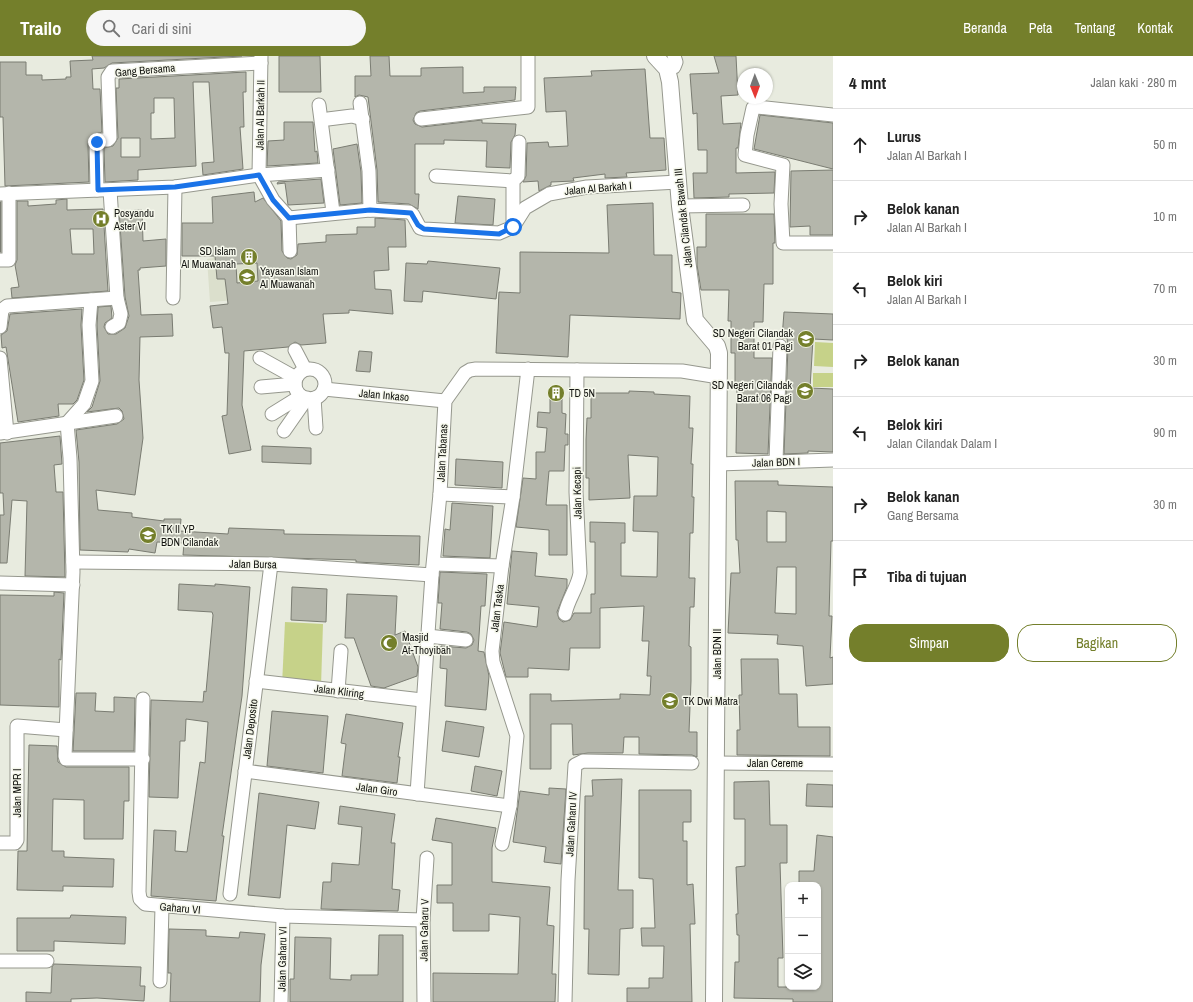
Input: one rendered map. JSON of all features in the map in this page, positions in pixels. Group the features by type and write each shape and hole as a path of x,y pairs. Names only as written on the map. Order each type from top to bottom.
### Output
{"street":[{"path":"421,119 528,107 528,56"},
{"path":"655,56 671,62"},
{"name":"Jalan Al Barkah II","path":"259,175 261,60"},
{"name":"Gang Bersama","path":"104,190 96,144 99,140 108,140 110,138 108,77 112,71 261,60"},
{"name":"Jalan Cilandak Bawah III","path":"671,62 670,82 680,206 695,320 719,349 719,377"},
{"path":"360,103 369,171 370,210"},
{"path":"319,105 333,212"},
{"path":"833,115 757,107 753,108 747,135 745,155 783,165 781,204 783,243 833,243"},
{"path":"328,119 352,116 363,119"},
{"path":"436,176 513,181 517,178 519,173 519,142"},
{"path":"0,260 9,260 4,194 175,187 259,175 328,170"},
{"path":"259,175 273,200 289,218 290,251"},
{"path":"289,218 333,212 370,210 411,213 418,225 424,229 499,234 513,227 513,181"},
{"name":"Jalan Al Barkah I","path":"513,227 525,208 549,194 587,187 678,182"},
{"path":"173,298 175,187"},
{"path":"104,190 117,298 121,317 119,322 112,327"},
{"path":"680,206 743,204"},
{"path":"0,328 2,310 7,306 117,298"},
{"path":"91,300 89,325 92,381 84,404 67,423 70,458 73,585 65,756 66,759 143,759"},
{"path":"776,462 780,346"},
{"path":"295,350 316,428"},
{"path":"0,358 4,433 116,416"},
{"path":"260,358 306,388"},
{"path":"445,401 466,373 470,370 528,369 682,371 719,377"},
{"name":"Jalan Taska","path":"502,844 510,806 517,729 508,711 492,651 502,566 513,497 528,369"},
{"name":"Jalan Kecapi","path":"565,614 568,601 577,585 580,573 576,492 577,370"},
{"name":"Jalan BDN II","path":"714,1002 719,377"},
{"path":"261,387 306,388"},
{"path":"272,414 306,388"},
{"path":"284,431 306,388"},
{"name":"Jalan Inkaso","path":"306,388 445,401"},
{"name":"Jalan Tabanas","path":"417,794 422,700 440,494 445,401"},
{"name":"Jalan BDN I","path":"718,464 833,460"},
{"path":"440,494 513,497"},
{"name":"Jalan Bursa","path":"73,562 271,564 433,569 502,566"},
{"name":"Jalan Deposito","path":"230,894 271,564"},
{"path":"0,583 73,585"},
{"path":"427,636 466,640"},
{"path":"338,691 341,651"},
{"name":"Jalan Kliring","path":"256,681 422,700"},
{"name":"Gaharu VI","path":"143,699 140,899 145,904 283,916 423,920"},
{"name":"Jalan MPR I","path":"0,843 15,843 17,840 17,726 66,730"},
{"name":"Jalan Gaharu IV","path":"565,1002 568,880 575,765 583,761 692,762"},
{"name":"Jalan Cereme","path":"717,763 833,764"},
{"name":"Jalan Giro","path":"245,770 510,806"},
{"name":"Jalan Gaharu V","path":"424,1002 423,920 428,858"},
{"path":"160,981 162,906"},
{"name":"Jalan Gaharu VI","path":"281,1002 283,916"},
{"path":"0,960 47,961"}],"shaded area":[{"name":"Yayasan Islam Al Muawanah","path":"281,220 282,227 287,227 284,252 287,296 210,302 207,259 213,258 213,224"}],"green space":[{"path":"815,342 833,343 833,367 814,366"},
{"path":"813,373 833,373 833,387 813,387"},
{"path":"285,622 323,624 321,686 282,685"}],"building":[{"path":"92,56 242,56 112,63 104,68 92,69 93,89 100,89 102,132 93,135 88,144 89,182 5,186 3,117 0,117 0,62 26,62 26,75 42,75 42,80 66,79 66,77 71,77 70,61 93,60"},
{"path":"279,56 320,56 321,92 279,92"},
{"path":"370,56 389,56 390,76 421,76 421,68 463,67 463,93 484,92 484,87 516,87 515,100 420,111 416,113 413,120 415,124 422,127 482,120 482,123 516,124 515,135 511,142 510,168 486,167 487,141 444,140 444,144 415,144 415,194 419,194 418,209 409,204 378,202 377,170 368,97 359,95 355,97 355,76 371,76"},
{"path":"714,56 736,56 737,95 721,96 723,124 741,123 738,148 736,148 736,173 775,172 774,193 729,194 729,197 694,198 693,173 707,173 707,150 698,150 697,113 693,114 690,74 719,73"},
{"path":"645,69 650,138 664,138 666,170 626,173 627,177 605,178 605,174 573,178 574,181 551,182 551,185 539,191 538,181 523,182 526,176 527,143 548,142 549,147 568,146 566,111 546,112 544,78 592,76 591,71"},
{"path":"246,72 246,92 243,92 244,127 240,127 243,169 203,175 202,163 214,162 209,82 193,82 196,166 138,170 138,180 105,182 104,148 113,146 118,138 116,88 119,88 119,79","holes":["154,98 174,98 175,138 151,139 151,113 154,113","121,138 140,138 140,157 121,157"]},
{"path":"760,115 833,123 833,169 754,149"},
{"path":"284,122 313,122 315,152 317,151 318,163 267,166 268,141 284,140"},
{"path":"357,144 361,172 362,203 340,205 333,149"},
{"path":"833,170 833,235 810,235 810,226 790,227 791,171"},
{"path":"321,179 324,203 288,205 285,183 277,184 278,182"},
{"path":"254,192 255,202 263,198 281,221 282,251 287,258 291,259 297,255 298,244 326,242 326,235 357,234 357,227 375,227 375,218 405,220 406,247 388,247 389,270 374,271 375,289 391,290 393,314 349,310 349,313 323,314 326,343 301,345 295,342 288,347 244,351 242,405 251,450 229,454 222,416 227,415 229,353 225,353 222,327 213,328 210,306 228,304 225,279 217,279 215,256 182,256 182,223 213,223 212,197","holes":["257,263 258,281 237,283 236,264"]},
{"path":"458,196 495,199 493,225 455,223"},
{"path":"67,199 67,210 103,209 108,291 12,298 11,288 19,287 15,265 17,260 17,201 28,201 28,206 56,204 56,200","holes":["70,229 93,229 94,254 72,254"]},
{"path":"1,202 1,252 0,252"},
{"path":"653,203 654,255 672,255 672,292 681,293 680,319 570,315 568,357 496,353 499,292 520,293 520,252 609,253 607,205"},
{"path":"142,210 143,241 166,239 166,266 140,268 140,270 138,270 141,315 172,314 173,336 140,337 139,380 143,438 135,495 96,490 98,510 132,513 132,517 164,521 164,519 181,519 180,531 228,534 229,528 284,530 284,534 420,536 419,565 356,562 356,560 183,555 184,543 157,542 155,553 129,549 128,552 80,550 79,462 76,430 117,424 124,419 122,411 119,408 87,412 92,407 100,381 97,325 98,307 111,306 112,318 105,323 104,327 108,334 116,334 125,328 129,316 125,297 119,211"},
{"path":"706,214 774,214 775,243 773,243 773,284 764,284 763,322 754,322 754,358 772,358 768,454 736,453 737,389 735,389 735,353 731,353 731,321 728,321 729,290 701,290 697,265 697,247 706,247"},
{"path":"428,261 500,268 496,299 423,291 422,302 404,301 406,263 427,264"},
{"path":"82,309 81,325 84,380 77,400 73,404 58,404 59,416 18,422 6,347 2,348 1,335 7,331 10,314"},
{"path":"784,312 833,314 833,340 813,339 810,388 833,389 833,452 808,451 808,453 784,454 788,346 787,338 782,338"},
{"path":"359,351 372,352 370,372 356,371"},
{"path":"550,388 562,388 562,413 566,414 565,434 568,434 568,445 565,445 564,471 549,471 546,505 567,505 567,555 549,555 549,530 516,527 523,478 536,479 536,452 545,452 547,428 537,427 538,412 550,413"},
{"path":"629,391 690,396 689,428 693,428 691,464 693,464 692,497 694,497 693,533 690,533 689,578 695,578 694,607 690,607 689,646 691,647 691,681 689,732 697,732 697,757 692,755 639,754 639,737 624,737 623,753 588,753 573,755 572,724 551,724 551,769 530,769 530,694 551,694 551,701 620,699 620,694 650,695 651,676 647,676 649,641 642,641 644,606 600,608 600,648 570,648 569,670 528,668 528,677 506,677 500,653 504,622 537,627 539,607 507,604 512,551 537,553 535,576 567,579 567,587 557,612 559,619 563,622 570,620 574,613 591,613 591,594 595,594 595,542 590,542 590,522 625,523 625,543 621,543 621,576 657,577 658,532 633,531 634,496 657,496 658,457 628,455 630,498 589,500 589,478 586,478 586,440 587,418 591,418 591,393 629,393"},
{"path":"60,436 62,464 54,465 56,492 63,492 65,577 25,576 27,501 12,500 7,563 0,563 0,515 4,515 3,493 0,493 0,443"},
{"path":"262,446 311,448 311,464 262,462"},
{"path":"456,459 503,462 502,488 455,485"},
{"path":"735,481 778,481 778,485 833,487 833,541 831,541 829,616 832,616 830,658 833,657 833,684 806,686 803,646 777,644 778,635 728,633 731,573 740,573 738,540 736,540","holes":["767,511 786,512 786,542 767,542","777,567 796,567 796,614 775,613"]},
{"path":"452,503 493,506 490,558 443,556 445,529 450,530"},
{"path":"440,572 487,574 485,606 481,606 478,651 484,652 489,676 486,710 445,706 447,669 440,668 441,646 466,648 472,645 474,640 471,634 467,632 440,629 442,603 438,603"},
{"path":"179,584 215,586 215,584 250,587 242,696 222,836 224,836 216,901 151,896 154,830 176,831 175,851 187,852 200,762 205,763 208,722 186,719 185,741 180,741 178,798 149,797 151,700 203,702 204,691 206,692 213,615 212,612 178,610"},
{"path":"292,587 327,589 326,622 291,620"},
{"path":"54,592 64,593 61,660 59,659 59,707 0,705 0,595 54,596"},
{"name":"Masjid At-Thoyibah","path":"347,594 397,596 395,635 405,631 418,667 417,676 384,688 371,686 354,638 345,638"},
{"path":"741,659 778,659 779,694 797,694 798,727 830,727 830,756 737,755 737,730 740,730 739,695 742,695"},
{"path":"76,693 96,693 95,711 114,712 114,697 135,698 134,751 73,751"},
{"path":"272,711 328,716 323,773 267,766"},
{"path":"346,714 403,723 398,757 400,757 397,783 342,776 346,744 341,743"},
{"path":"446,721 484,727 479,757 442,751"},
{"path":"29,745 57,746 58,762 66,767 129,767 129,801 124,801 123,839 84,839 84,800 53,799 52,851 64,851 64,857 114,859 113,887 63,886 63,891 17,890 18,851 27,851"},
{"path":"475,766 502,771 497,796 471,791"},
{"path":"622,779 618,890 633,890 633,928 620,929 619,975 588,974 589,929 584,929 585,796 593,796 592,780"},
{"path":"769,781 770,825 787,825 787,863 780,863 783,958 778,958 778,987 785,987 785,990 821,990 821,882 799,882 799,871 814,871 817,835 833,837 833,1002 793,1002 793,999 734,998 735,962 739,962 739,935 737,935 736,914 738,914 736,867 745,866 745,819 734,819 734,782"},
{"path":"807,784 833,785 833,807 806,806"},
{"path":"549,788 566,789 561,864 544,862 546,847 513,842 520,791 549,795"},
{"path":"639,790 691,790 691,822 683,822 683,841 687,841 687,885 693,884 695,924 690,924 692,1002 627,1002 627,988 649,988 649,978 663,978 664,946 642,946 641,928 655,928 653,879 639,878"},
{"path":"259,793 319,802 315,829 287,825 280,898 248,895"},
{"path":"340,806 395,814 391,843 395,843 392,889 400,890 398,911 321,909 323,882 331,882 332,863 359,865 362,827 338,824"},
{"path":"436,818 496,828 492,848 492,882 550,887 547,925 554,926 552,974 556,974 555,1002 433,1002 433,973 518,974 520,917 489,914 489,931 453,931 453,903 437,903 437,885 452,885 452,843 432,840"},
{"path":"71,915 126,917 125,944 54,941 54,951 17,951 17,918 70,918"},
{"path":"169,929 206,930 206,936 239,938 240,932 265,934 261,965 260,1002 170,1002 171,973 168,973"},
{"path":"379,935 403,935 403,1002 290,1002 290,979 294,979 295,937 331,938 330,979 351,980 351,975 378,975"},
{"path":"54,964 141,967 140,986 145,986 144,1001 97,998 71,999 71,1002 26,1002 26,992 51,993 52,967"}],"place":[{"name":"Posyandu Aster VI","path":"101,219"},
{"name":"SD Islam Al Muawanah","path":"249,257"},
{"name":"Yayasan Islam Al Muawanah","path":"247,277"},
{"name":"SD Negeri Cilandak Barat 01 Pagi","path":"806,339"},
{"name":"SD Negeri Cilandak Barat 06 Pagi","path":"805,391"},
{"name":"TD 5N","path":"556,393"},
{"name":"TK II YP BDN Cilandak","path":"148,535"},
{"name":"Masjid At-Thoyibah","path":"389,643"},
{"name":"TK Dwi Matra","path":"670,701"}],"route":[{"path":"97,142 98,190 175,187 259,175 273,200 289,218 333,212 370,210 410,212 420,228 424,229 499,234 508,231 513,227"}]}
